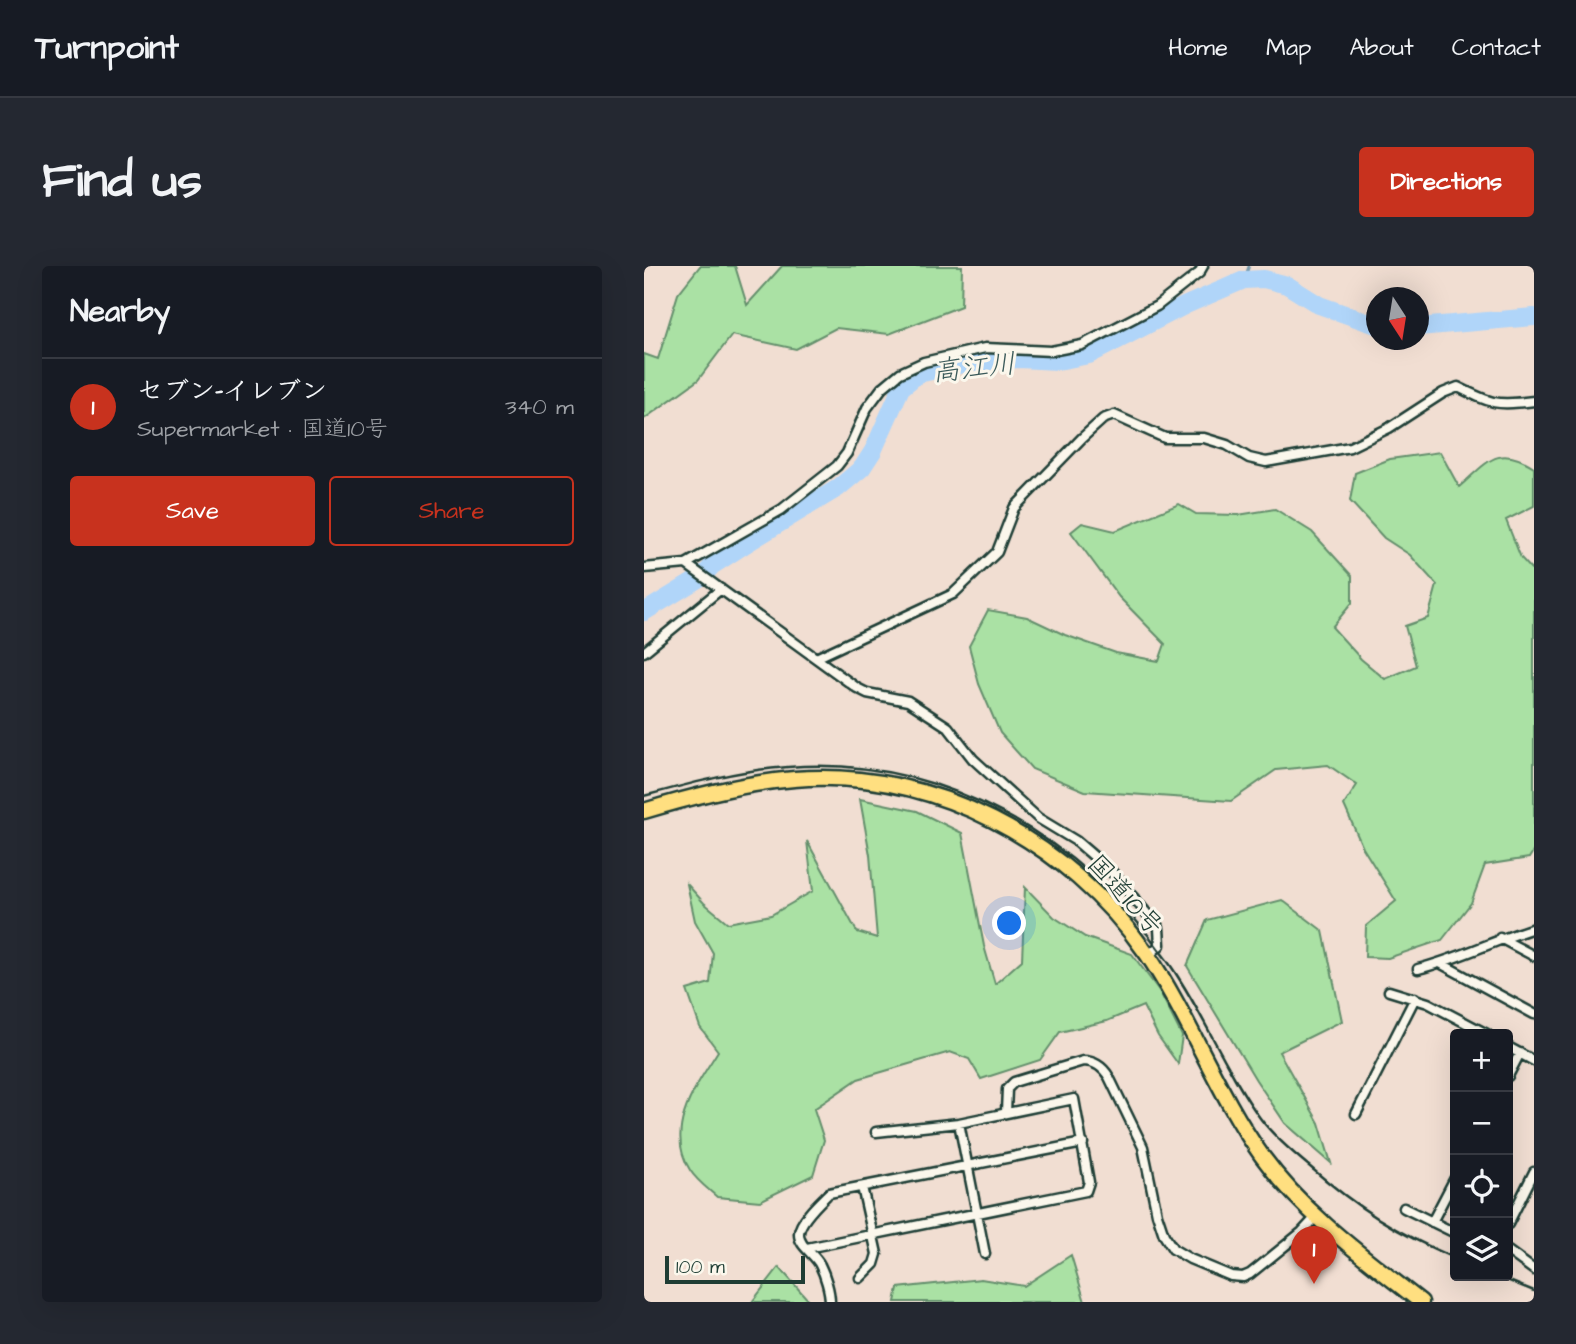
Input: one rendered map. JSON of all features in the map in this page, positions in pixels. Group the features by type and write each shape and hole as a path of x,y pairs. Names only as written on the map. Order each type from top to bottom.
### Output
{"highway":[{"name":"国道10号","path":"644,811 734,788 795,779 864,781 901,786 931,794 985,816 1019,834 1054,857 1098,897 1148,956 1249,1137 1278,1176 1316,1217 1421,1302"}],"street":[{"path":"644,568 686,564 781,510 837,466 847,453 867,408 882,388 901,373 924,362 985,348 1051,351 1082,345 1157,306 1199,273 1203,266"},
{"path":"816,658 953,594 997,552 1014,508 1082,438 1103,419 1114,415 1165,438 1204,438 1266,462 1350,447 1390,428 1443,393 1458,387 1485,400 1504,405 1534,401"},
{"path":"686,564 862,690 908,701 944,725 973,759 1038,817 1076,841 1102,862 1159,928 1160,945 1148,956"},
{"path":"644,652 721,589"},
{"path":"1418,969 1534,928"},
{"path":"1500,938 1534,956"},
{"path":"1440,963 1534,1014"},
{"path":"1389,991 1415,998 1478,1029"},
{"path":"1356,1114 1415,998"},
{"path":"1513,1049 1534,1061"},
{"path":"1513,1066 1520,1053"},
{"path":"1006,1112 1007,1089 1014,1082 1083,1061 1093,1062 1102,1068 1143,1147 1157,1214 1168,1243 1178,1254 1231,1276 1243,1277 1250,1274 1316,1217"},
{"path":"807,1248 1086,1191 1089,1182 1074,1099 959,1123 876,1132"},
{"path":"959,1123 985,1254"},
{"path":"830,1302 821,1265 801,1241 799,1233 802,1224 829,1193 1083,1143"},
{"path":"1511,1218 1534,1172"},
{"path":"860,1278 876,1260 862,1187"},
{"path":"1432,1222 1450,1188"},
{"path":"1404,1208 1450,1231"},
{"path":"1513,1255 1534,1270"}],"green space":[{"path":"700,266 735,266 747,305 782,266 962,266 961,306 889,334 836,328 796,349 732,335 698,380 644,419 644,354 658,359 678,294"},
{"path":"1440,452 1459,487 1485,464 1501,456 1521,460 1534,467 1534,506 1506,520 1521,558 1534,572 1534,850 1529,858 1485,865 1471,903 1442,940 1388,958 1365,957 1366,926 1396,901 1363,848 1344,805 1357,785 1328,765 1276,770 1231,801 1085,791 1032,769 1000,733 979,684 969,646 988,610 1027,617 1065,635 1116,653 1159,661 1165,644 1119,597 1071,532 1082,523 1115,531 1179,504 1196,514 1238,515 1275,509 1312,532 1352,576 1352,603 1332,627 1361,659 1385,679 1416,666 1405,626 1428,618 1437,585 1410,555 1384,538 1350,501 1355,473 1390,459"},
{"path":"860,799 917,811 962,833 984,946 995,984 1022,960 1025,887 1054,917 1085,937 1132,954 1160,992 1182,1036 1178,1064 1158,1036 1143,1006 1107,1021 1060,1032 1040,1060 981,1079 969,1059 950,1052 858,1079 814,1109 824,1140 813,1175 760,1201 717,1197 690,1170 680,1139 686,1108 718,1051 700,1027 687,990 710,983 713,953 695,921 687,884 728,923 771,915 813,891 807,841 857,932 877,938 870,855"},
{"path":"1282,900 1323,931 1342,1021 1279,1052 1319,1123 1331,1163 1285,1123 1187,966 1207,920"},
{"path":"1071,1255 1085,1302 895,1302 898,1288 981,1279 1024,1286"},
{"path":"779,1267 810,1302 752,1302"}],"waterway":[{"path":"1244,280 1249,266"},
{"name":"高江川","path":"644,612 703,576 712,566 749,542 838,488 862,468 873,451 901,388 918,374 968,363 1019,359 1058,361 1089,355 1186,305 1244,280 1264,279 1287,285 1319,305 1366,321"},
{"name":"高江川","path":"1429,326 1534,317"}],"railway":[{"path":"644,796 752,771 788,767 844,767 899,775 952,790 1002,813 1049,841 1092,876 1132,915 1179,978 1247,1099 1277,1137 1361,1207 1414,1239 1450,1256"},
{"path":"1509,1281 1534,1291"}],"place":[{"name":"セブン-イレブン","path":"1314,1284"}]}
